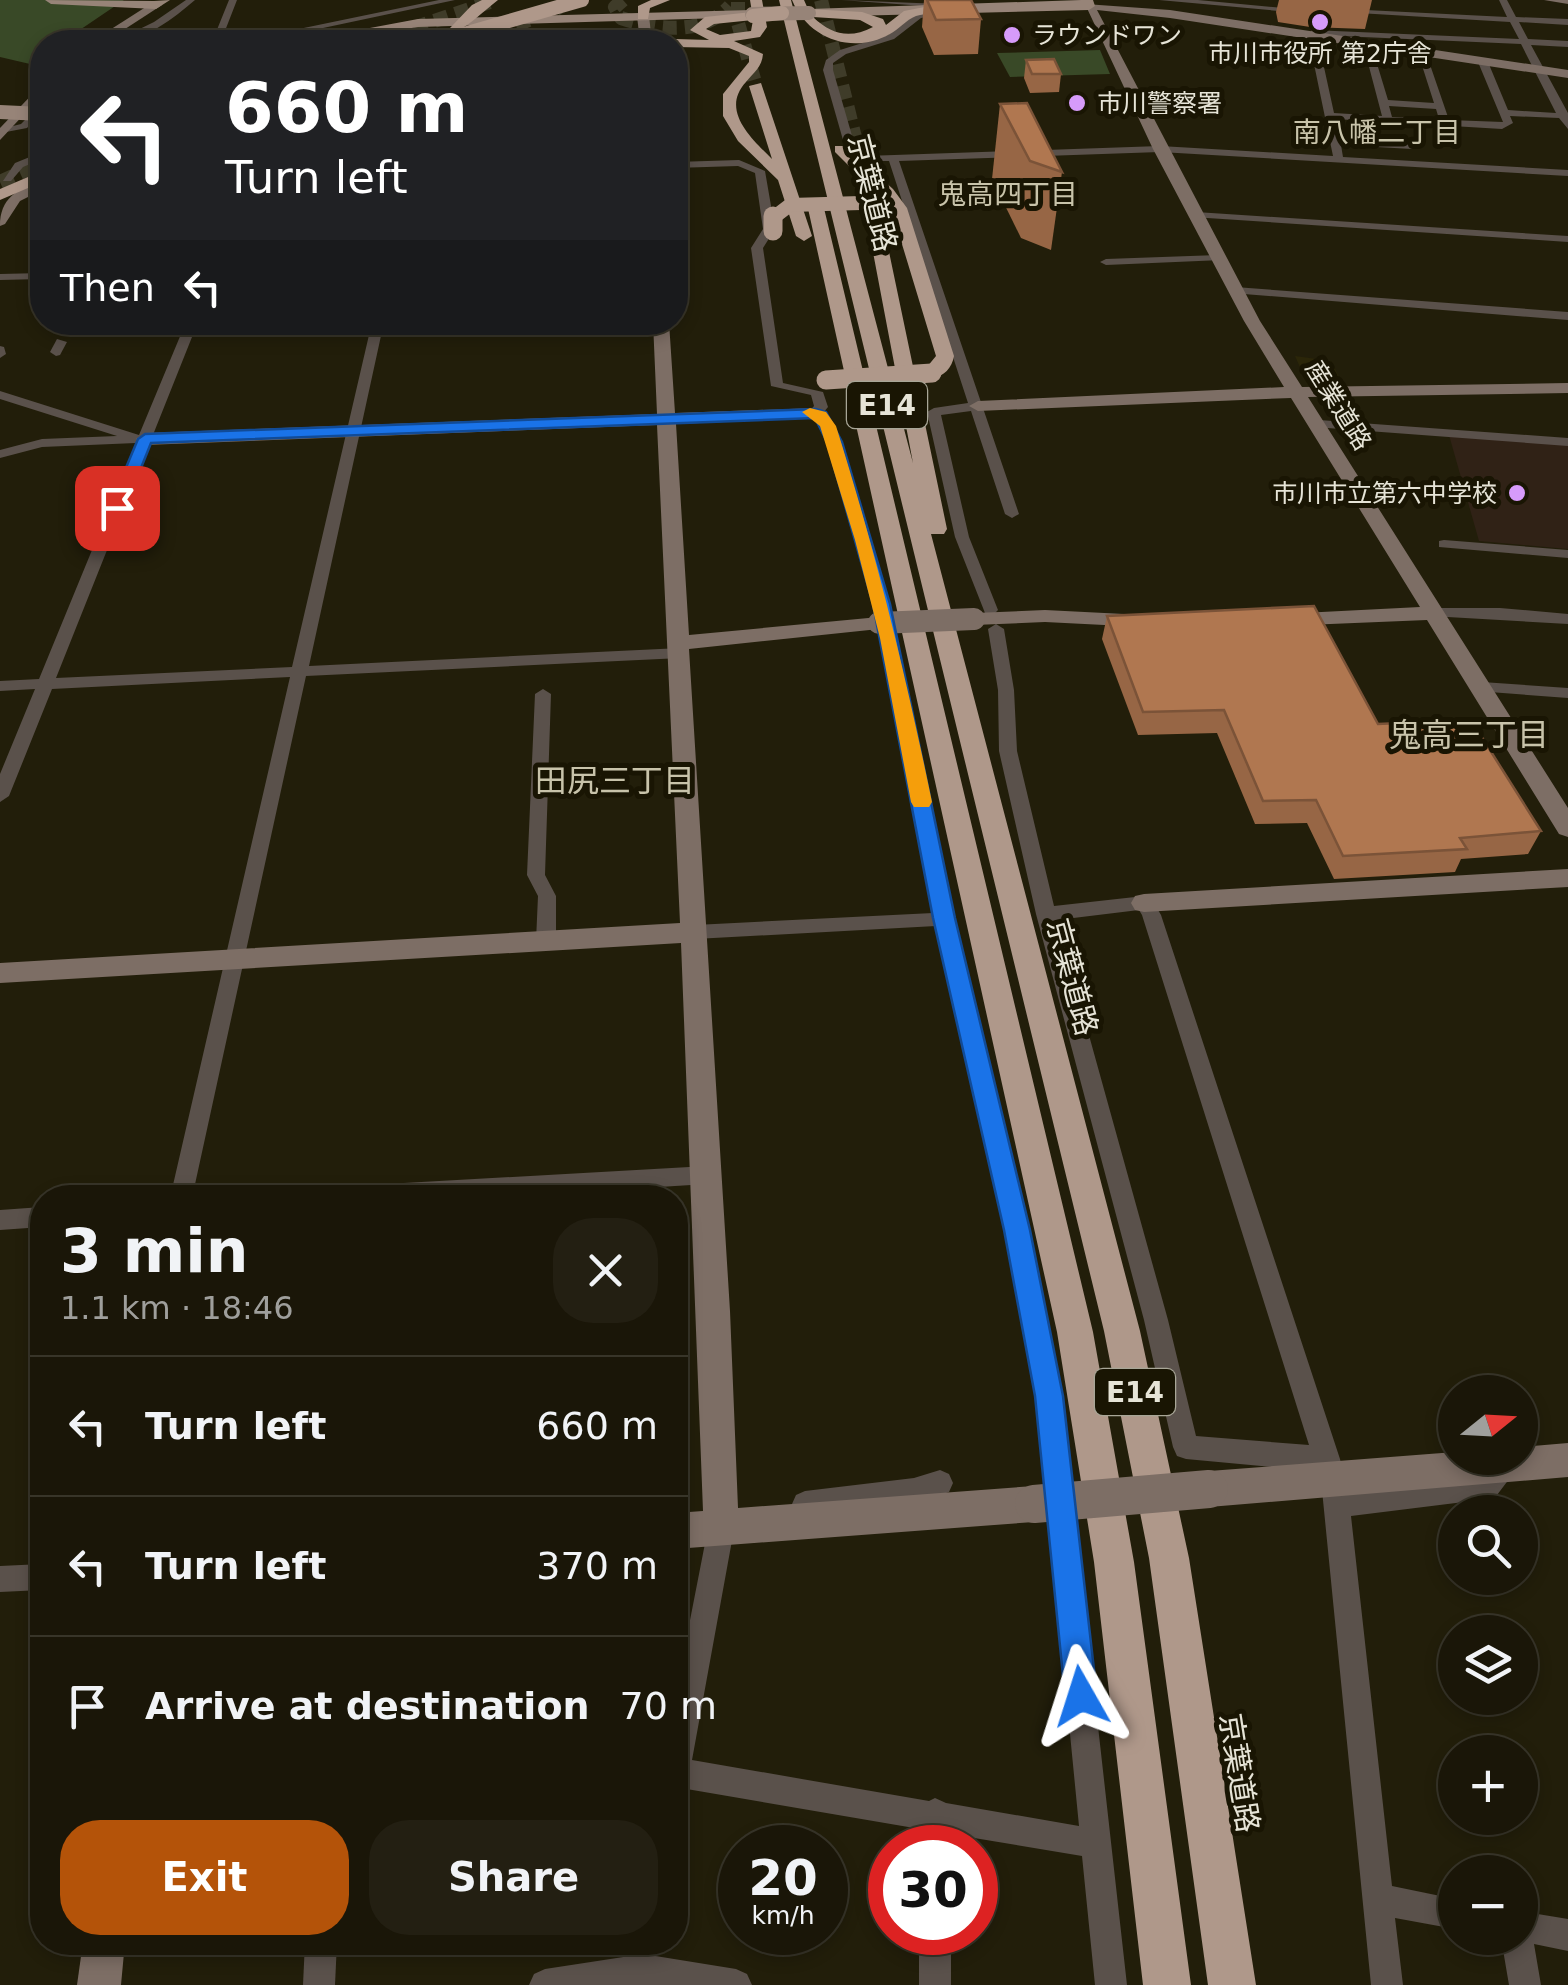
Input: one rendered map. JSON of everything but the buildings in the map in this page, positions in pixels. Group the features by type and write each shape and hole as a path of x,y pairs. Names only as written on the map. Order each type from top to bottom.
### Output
{"highway":[{"path":"466,30 472,8 482,0"},
{"path":"471,19 492,0"},
{"path":"478,30 582,0"},
{"path":"494,30 597,0"},
{"path":"642,16 644,6 664,0"},
{"path":"769,0 794,112"},
{"path":"798,0 808,18 870,282 884,394"},
{"path":"820,0 847,5 962,6"},
{"path":"454,30 507,1"},
{"path":"844,6 882,18 890,24 888,30"},
{"path":"819,71 819,59 825,51 888,30 909,14 962,6"},
{"path":"754,10 783,7"},
{"name":"京葉道路","path":"783,7 1122,1330 1169,1558 1232,1985"},
{"path":"688,43 724,43 756,54 756,62 730,94 728,111 738,129 786,186"},
{"path":"756,86 840,376 932,373 943,364 944,356 899,208 888,192 840,149"},
{"path":"2,185 30,170"},
{"path":"2,185 30,179"},
{"name":"京葉道路","path":"811,186 840,376 1075,1332 1114,1562 1166,1985"},
{"path":"773,231 773,215 784,207 861,203 878,207 886,214 909,290 912,396"},
{"path":"880,247 912,396 961,692"}],"main road":[{"path":"51,0 160,3"},
{"path":"783,7 808,18 844,6 1092,4"},
{"path":"335,29 471,19 754,10"},
{"path":"2,123 30,116"}],"street":[{"path":"143,30 191,0"},
{"path":"221,30 232,0"},
{"path":"321,30 335,29 363,13 451,0"},
{"path":"1092,4 1166,0 1318,10"},
{"path":"1502,0 1566,120"},
{"path":"1550,0 1568,1"},
{"path":"116,30 160,3"},
{"path":"1092,4 1568,74"},
{"name":"産業道路","path":"1092,4 1160,149 1235,291 1568,828"},
{"path":"962,6 963,12 919,16 890,37 834,57 828,67 850,147 862,160 1160,149 1568,174"},
{"path":"335,29 336,10"},
{"path":"1336,11 1568,22"},
{"path":"642,16 644,30"},
{"path":"1312,35 1321,31 1568,44"},
{"path":"1312,35 1339,160"},
{"path":"1367,44 1388,119"},
{"path":"855,48 865,64"},
{"path":"1422,53 1445,122"},
{"path":"1329,116 1502,126 1508,122 1482,62"},
{"path":"2,123 30,98"},
{"path":"1383,102 1439,106"},
{"path":"1504,112 1566,120"},
{"path":"1404,120 1418,165"},
{"path":"24,126 30,121"},
{"path":"2,123 30,128"},
{"path":"1335,142 1412,146"},
{"path":"894,158 1012,514"},
{"path":"2,185 30,161"},
{"path":"688,164 740,162 760,171 769,230 756,248 777,386 816,390 820,407 815,413"},
{"path":"1,216 14,198 30,191"},
{"path":"1196,216 1568,239"},
{"path":"1106,262 1218,258"},
{"path":"0,277 30,276"},
{"path":"1235,291 1568,316"},
{"path":"0,796 138,439 186,335"},
{"path":"184,1185 375,335"},
{"path":"662,335 707,1175 720,1528 688,1702"},
{"path":"1498,1475 1488,1486 1333,1481 1186,1448 1156,1320 1046,914 1008,752 1006,690 962,537 934,412 978,406 1298,392 1568,388"},
{"path":"0,395 138,439"},
{"path":"0,472 6,462 2,453 42,443 666,417 815,413 824,420 835,442 882,604 944,918 1017,1230 1049,1396 1111,1985"},
{"path":"1319,424 1568,442"},
{"path":"1444,544 1568,554"},
{"path":"1267,620 1500,613 1568,620"},
{"path":"0,686 680,648 880,623 1045,616 1163,622"},
{"path":"1482,687 1568,693"},
{"path":"543,694 536,875 547,896 546,941"},
{"path":"1046,914 1144,903 1568,878"},
{"path":"1144,903 1333,1481 1387,1985"},
{"path":"0,973 944,918"},
{"path":"595,1185 707,1175"},
{"path":"0,1220 30,1217"},
{"path":"1538,1463 1568,1460"},
{"path":"688,1530 1438,1471"},
{"path":"720,1528 742,1511 914,1492 940,1483"},
{"path":"0,1578 30,1577"},
{"path":"688,1774 1097,1844"},
{"path":"935,1814 935,1825"},
{"path":"1379,1899 1438,1911"},
{"path":"1538,1929 1568,1935"},
{"path":"99,1985 102,1955"},
{"path":"319,1985 320,1955"},
{"path":"935,1955 935,1985"},
{"path":"1520,1955 1525,1985"},
{"path":"546,1985 642,1970 736,1985"}],"shaded area":[{"path":"1295,356 1331,361 1343,385 1308,385"},
{"name":"市川市立第六中学校","path":"1449,435 1568,444 1568,549 1479,541"}],"green space":[{"path":"0,0 124,0 80,30 30,30 30,64 0,57"},
{"path":"1100,50 1110,74 1010,77 997,53"}],"tunnel":[{"path":"407,30 496,0"},
{"path":"623,0 615,7 621,18 679,28 706,22 730,6"},
{"path":"821,0 875,218"},
{"path":"738,2 738,23 756,86"},
{"path":"504,30 560,7"},
{"path":"0,182 30,168"},
{"path":"874,216 880,247"}],"slow traffic":[{"path":"810,412 821,416 835,442 882,604 921,802"}],"place":[{"name":"市川市役所 第2庁舎","path":"1320,22"},
{"name":"ラウンドワン","path":"1012,35"},
{"name":"市川警察署","path":"1077,103"},
{"name":"市川市立第六中学校","path":"1517,493"}],"district":[{"name":"南八幡二丁目","path":"1377,132"},
{"name":"鬼高四丁目","path":"1008,194"},
{"name":"鬼高三丁目","path":"1469,735"},
{"name":"田尻三丁目","path":"615,781"}],"route":[{"path":"117,508 145,439 811,412 821,416 835,442 882,604 944,918 1017,1230 1049,1396 1081,1696"}]}
